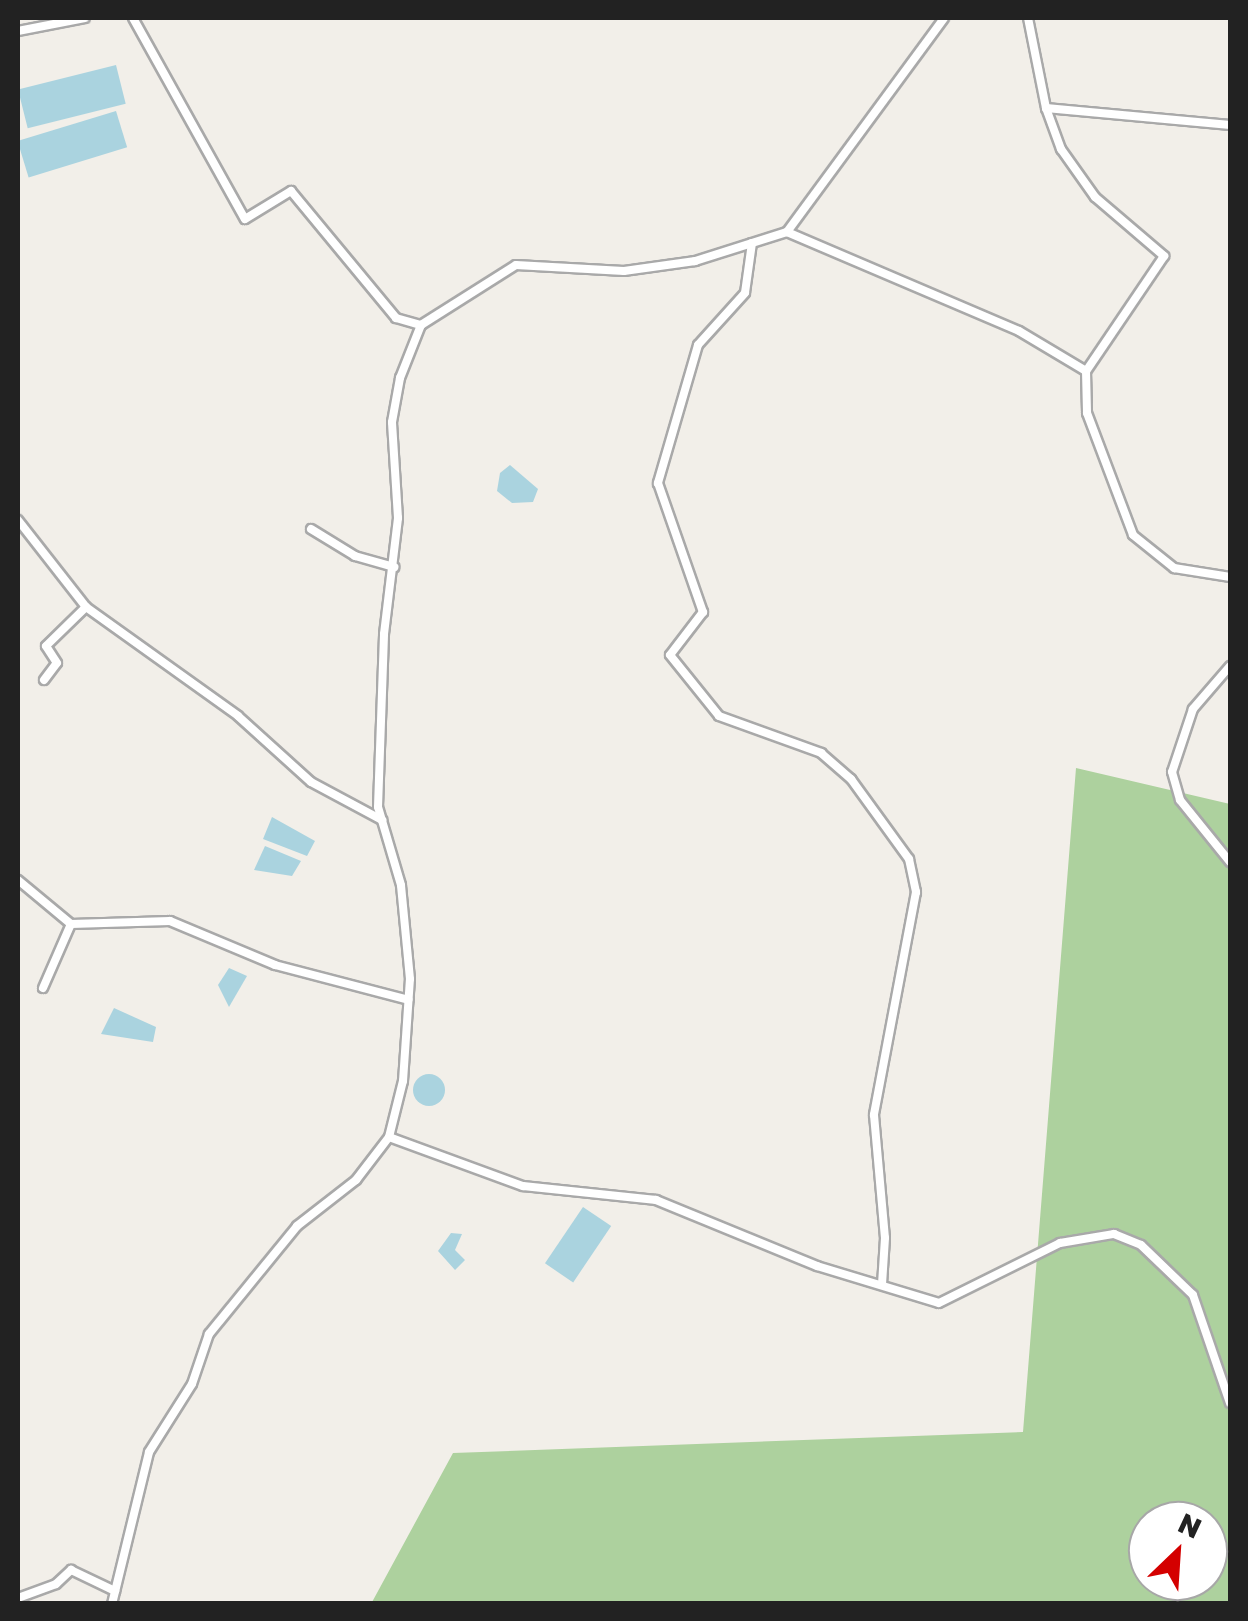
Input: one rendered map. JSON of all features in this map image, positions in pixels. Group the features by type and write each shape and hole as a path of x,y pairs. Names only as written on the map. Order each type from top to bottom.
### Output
{"street":[{"path":"18,31 85,18"},
{"path":"134,18 245,220 290,191 396,318 421,325"},
{"path":"112,1604 150,1452 192,1384 209,1334 297,1226 356,1180 390,1136 402,1081 409,1000 401,885 382,820 384,634 394,567 392,422 400,378 421,325 516,265 624,271 695,261 786,232 944,18"},
{"path":"1028,18 1046,108 1062,149 1095,197 1164,256 1086,371 1087,413 1133,535 1174,568 1230,577"},
{"path":"1046,108 1230,125"},
{"path":"786,232 1019,332 1086,371"},
{"path":"752,243 746,293 698,345 658,482 703,612 670,655 719,716 821,753 836,766 908,860 916,892 874,1115 885,1238 882,1286"},
{"path":"18,520 86,607 238,716 311,782 382,820"},
{"path":"311,529 355,556 394,567"},
{"path":"18,544 28,536"},
{"path":"44,680 57,663 46,646 86,607"},
{"path":"1230,666 1194,709 1172,772 1180,800 1230,862"},
{"path":"18,880 70,924 170,921 274,965 409,1000"},
{"path":"42,988 70,924"},
{"path":"390,1136 522,1186 656,1200 817,1266 939,1303 1060,1243 1114,1234 1141,1245 1193,1295 1230,1403"},
{"path":"18,1598 56,1584 70,1570 115,1591"}],"green space":[{"path":"1076,768 1230,804 1230,1603 371,1604 453,1453 1023,1432"}],"water":[{"path":"116,65 126,104 28,128 18,89"},
{"path":"116,111 127,147 29,177 18,141"},
{"path":"510,465 538,489 533,502 512,503 497,491 500,473"},
{"path":"272,817 315,841 307,856 263,839"},
{"path":"265,846 301,861 292,876 254,870"},
{"path":"229,968 247,976 229,1007 218,985"},
{"path":"114,1008 156,1027 153,1042 101,1034"},
{"path":"429,1074 440,1079 445,1090 440,1101 429,1106 418,1101 413,1090 418,1079"},
{"path":"583,1207 611,1226 573,1282 545,1263"},
{"path":"451,1233 462,1234 455,1250 465,1260 455,1270 438,1251"}]}
